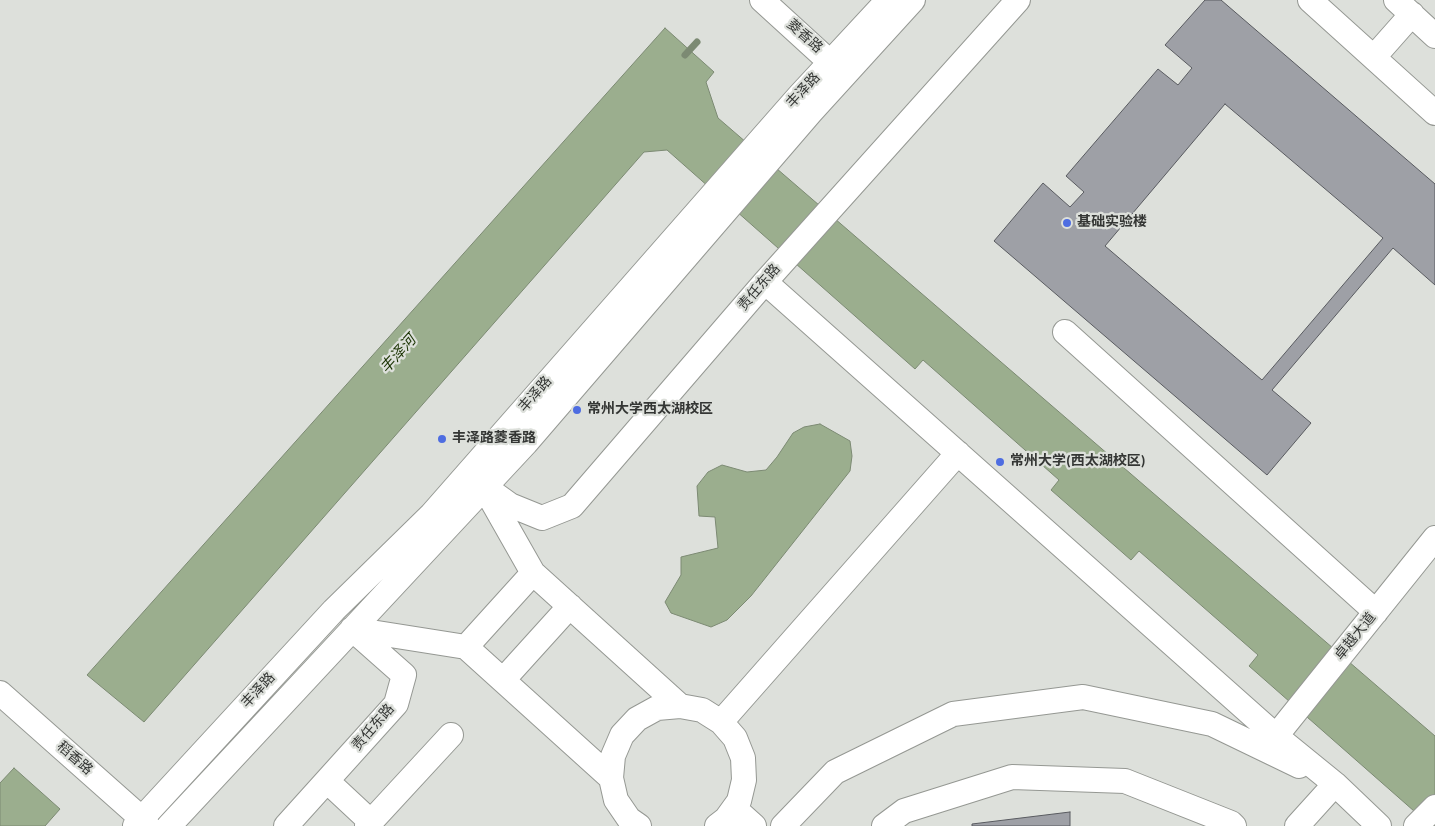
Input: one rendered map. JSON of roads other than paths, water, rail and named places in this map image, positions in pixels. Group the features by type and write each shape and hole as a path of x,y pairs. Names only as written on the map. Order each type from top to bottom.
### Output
{"street":[{"name":"菱香路","path":"762,0 838,69"},
{"name":"丰泽路","path":"169,826 526,443 805,119 838,69 888,0"},
{"name":"丰泽路","path":"141,823 334,610 432,514 792,104 838,69 913,0"},
{"name":"责任东路","path":"485,487 510,505 542,518 572,506 766,282 1018,0"},
{"path":"1310,0 1435,113"},
{"path":"1374,58 1404,7 1435,36"},
{"path":"766,282 1276,736 1335,784 1379,826"},
{"path":"1065,332 1376,612"},
{"path":"721,722 958,453"},
{"path":"485,487 533,572 680,706"},
{"name":"卓越大道","path":"1276,736 1435,538"},
{"path":"466,647 533,572"},
{"path":"503,680 570,606"},
{"name":"责任东路","path":"286,826 396,704 404,675 352,629"},
{"path":"352,629 466,647 611,778"},
{"name":"稻香路","path":"0,694 141,823"},
{"path":"783,826 835,772 953,714 1083,697 1212,724 1335,784 1364,826"},
{"path":"630,824 616,800 611,778 612,756 622,735 637,719 657,708 680,706 702,710 721,722 735,738 743,758 744,780 739,801 726,819 717,826"},
{"path":"327,781 369,824 450,736"},
{"path":"884,826 904,811 1012,777 1125,781 1231,823 1234,826"},
{"path":"1297,826 1335,784"},
{"path":"1416,826 1435,807"},
{"path":"734,808 754,826"}],"water":[{"path":"665,28 714,72 706,82 718,118 1435,736 1435,826 1431,826 1249,666 1258,655 1139,551 1131,560 1051,490 1059,480 923,360 915,369 667,150 644,152 144,722 87,675"},
{"path":"820,424 850,441 852,456 850,471 751,596 727,620 711,627 671,613 665,602 681,575 681,557 718,548 715,517 699,516 697,486 708,472 722,465 747,472 766,470 793,433 804,427"},
{"path":"14,768 60,809 45,826 0,826 0,783"}],"waterway":[{"name":"丰泽河","path":"685,55 697,42"}],"place":[{"name":"基础实验楼","path":"1067,223"},
{"name":"常州大学西太湖校区","path":"577,410"},
{"name":"丰泽路菱香路","path":"442,439"},
{"name":"常州大学(西太湖校区)","path":"1000,462"}]}
